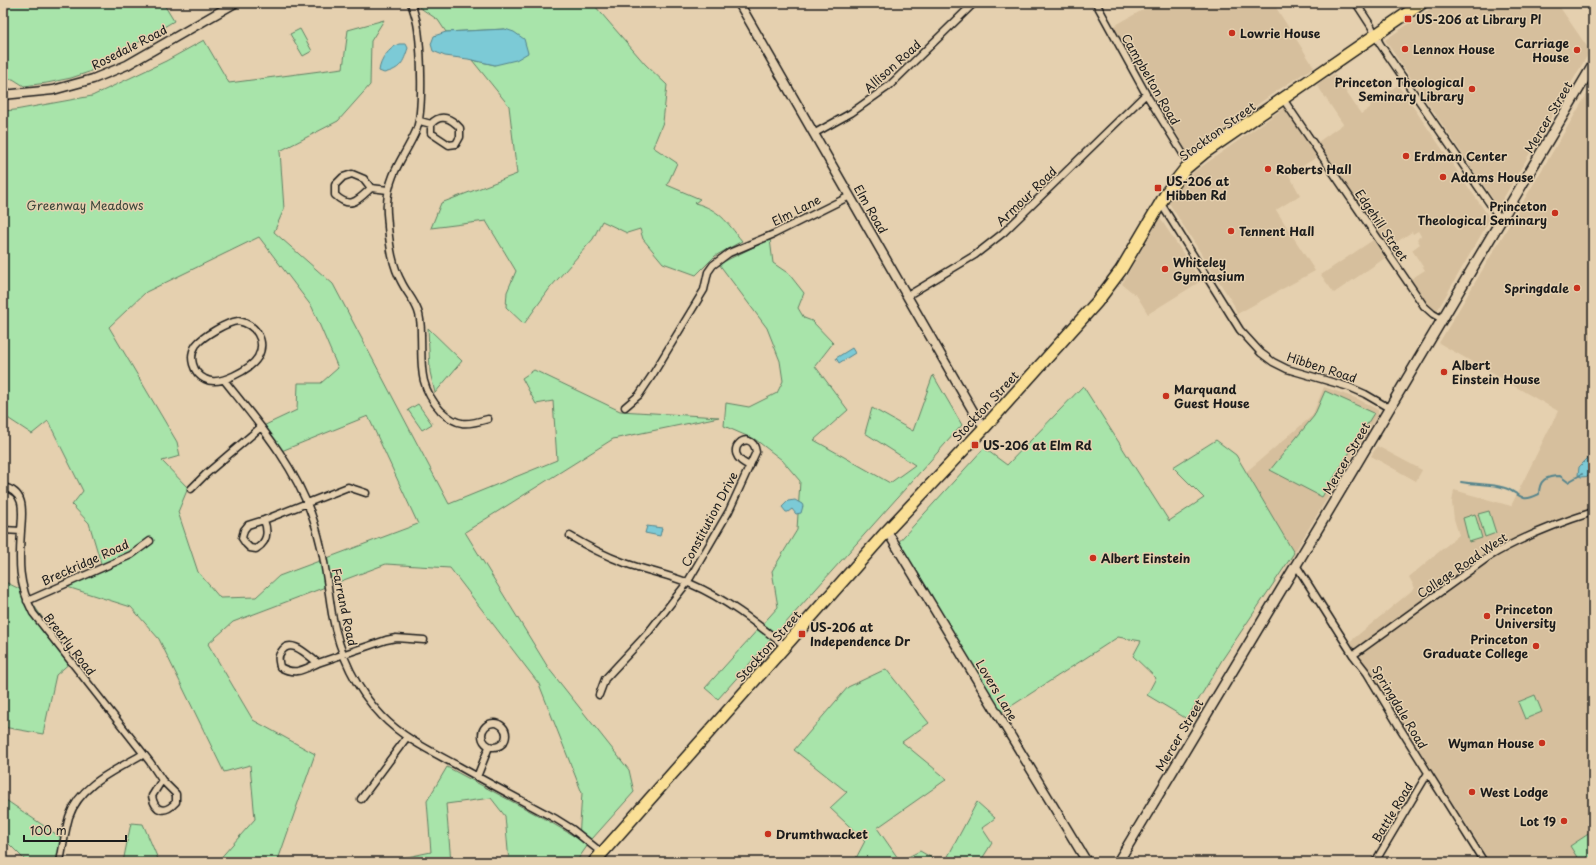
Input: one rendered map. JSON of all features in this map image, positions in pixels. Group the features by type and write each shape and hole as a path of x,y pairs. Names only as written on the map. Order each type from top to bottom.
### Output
{"highway":[{"name":"Stockton Street","path":"594,862 887,531 985,427 1110,286 1121,270 1160,202 1175,180 1190,165 1422,3"}],"main road":[{"name":"Mercer Street","path":"1118,862 1593,65"}],"street":[{"name":"Rosedale Road","path":"3,95 53,90 93,80 127,65 235,3"},
{"path":"411,3 420,42 421,110 420,120 412,139 396,166 388,190 387,207 391,256 398,275 414,300 421,322 420,368 424,385 433,402 446,415 459,423 470,424 488,419"},
{"name":"Elm Road","path":"739,3 815,133 977,418 985,427"},
{"name":"Allison Road","path":"815,133 851,113 888,86 906,71 974,3"},
{"name":"Campbelton Road","path":"1096,3 1146,94 1190,165"},
{"path":"1356,3 1380,44 1501,220"},
{"name":"Armour Road","path":"907,296 975,254 1003,233 1146,94"},
{"name":"Edgehill Street","path":"1283,99 1424,306 1432,314 1442,319"},
{"path":"444,117 454,121 460,128 460,137 456,144 449,145 432,133 431,124 436,119 444,117"},
{"path":"420,120 431,124"},
{"path":"371,188 355,203 341,200 336,194 336,185 343,177 352,174 364,179 371,188 388,190"},
{"name":"Elm Lane","path":"625,407 639,395 653,374 704,290 708,272 713,265 730,253 850,196"},
{"name":"Hibben Road","path":"1160,202 1240,330 1261,353 1273,362 1287,369 1349,387 1365,394 1389,408"},
{"path":"238,321 249,324 254,328 260,339 260,351 258,357 250,365 224,380 211,382 200,376 193,365 193,352 200,341 227,324 238,321"},
{"name":"Farrand Road","path":"224,380 289,466 307,503 319,539 332,616 343,655 353,676 372,704 393,726 407,737 477,777 556,819 572,829 602,853"},
{"path":"191,489 206,474 261,427"},
{"name":"Constitution Drive","path":"599,695 605,679 647,634 687,583 729,511 750,466"},
{"name":"Brearly Road","path":"3,487 14,491 21,501 22,513 19,573 26,601 33,613 162,780"},
{"path":"264,520 268,536 266,540 262,545 256,548 250,548 242,538 244,530 248,525 348,487 366,494"},
{"name":"College Road West","path":"1353,655 1487,558 1546,528 1593,512"},
{"path":"3,530 21,531"},
{"name":"Lovers Lane","path":"887,531 1087,862"},
{"path":"570,536 615,559 687,583 724,601 746,615 785,646"},
{"name":"Breckridge Road","path":"26,601 131,555 150,541"},
{"name":"Springdale Road","path":"1296,565 1353,655 1367,673 1428,774 1484,862"},
{"path":"318,663 296,646 288,646 281,651 278,659 280,667 288,671 297,672 318,663 386,640 396,638 424,640"},
{"path":"494,723 498,724 504,728 506,740 497,747 490,747 483,741 482,733 486,726 494,723"},
{"path":"361,800 407,737"},
{"path":"477,777 490,747"},
{"path":"60,862 70,815 79,798 93,784 143,754"},
{"name":"Battle Road","path":"1375,862 1428,774"},
{"path":"162,780 176,794 176,802 170,808 164,810 158,809 153,803 152,796 162,780"}],"shaded area":[{"path":"1155,3 1273,3 1314,67 1278,90 1189,153 1114,26"},
{"name":"Princeton Theological Seminary","path":"1439,3 1557,3 1590,51 1500,204 1497,205 1385,40"},
{"name":"Princeton Theological Seminary","path":"1334,74 1361,114 1371,107 1369,104 1398,85 1489,217 1489,221 1437,311 1428,306 1411,279 1425,270 1412,250 1420,244 1417,239 1421,236 1418,231 1413,234 1412,232 1389,247 1318,142 1343,124 1317,85"},
{"name":"Princeton University","path":"1593,84 1593,862 1490,862 1371,673 1353,655 1347,644 1415,588 1409,577 1459,535 1454,519 1452,503 1454,490 1511,506 1558,411 1439,343"},
{"path":"1284,108 1317,157 1289,175 1300,195 1276,210 1315,271 1237,314 1234,305 1169,203 1178,189 1194,172"},
{"path":"1160,218 1201,281 1148,314 1137,296 1122,284"},
{"path":"1373,240 1385,258 1334,293 1321,275"},
{"path":"1324,387 1358,399 1378,410 1378,414 1294,553 1246,472 1312,416"},
{"path":"1377,446 1422,470 1416,481 1371,456"}],"green space":[{"path":"3,3 163,3 174,21 89,72 71,78 24,86 13,79 3,80"},
{"path":"417,3 599,3 595,6 645,64 667,85 663,122 653,147 677,163 667,185 700,199 695,203 711,209 722,217 742,241 715,256 696,275 663,263 643,239 640,229 627,233 602,221 593,239 550,288 524,324 506,307 507,292 516,271 486,221 431,228 441,203 517,174 509,106 472,60 495,65 505,29 446,32 438,20 419,7"},
{"name":"Greenway Meadows","path":"384,20 371,41 370,85 338,121 280,151 284,209 274,232 333,284 449,504 557,460 553,401 536,404 522,378 534,370 620,411 719,417 613,439 465,532 549,669 629,770 634,792 592,839 576,862 509,862 505,816 491,798 446,804 451,862 384,862 431,852 427,801 447,767 545,819 579,839 582,793 539,684 450,568 386,564 233,622 208,644 253,720 315,754 278,860 283,862 217,862 255,819 250,765 224,772 159,639 131,607 64,586 103,570 89,523 72,505 83,491 48,421 32,434 3,415 3,111 92,96 166,61 204,40 229,83 343,68 348,30","holes":["259,237 312,307 338,368 321,383 298,383 297,410 261,427 279,452 368,416 418,524 279,576 256,597 220,598 198,572 178,512 188,488 162,461 180,456 177,442 109,327 146,292"]},
{"path":"300,29 312,51 303,56 290,34"},
{"path":"770,239 773,263 789,274 804,293 798,308 804,318 812,321 833,343 815,366 848,410 814,440 890,483 915,465 865,433 872,408 913,431 933,375 962,425 718,699 705,688 778,607 772,571 797,530 800,481 782,460 756,440 724,426 726,403 749,407 777,393 783,381 780,361 767,328 719,264"},
{"path":"428,328 462,361 435,393 430,372"},
{"path":"1083,386 1169,521 1204,498 1173,467 1216,440 1236,455 1294,553 1222,660 1187,719 1147,695 1156,678 1133,656 1141,641 1118,637 996,716 895,546 984,448 1007,465"},
{"path":"1325,391 1374,413 1322,497 1270,470 1314,416"},
{"path":"418,404 432,424 422,430 408,410"},
{"path":"1489,511 1496,533 1485,537 1478,514"},
{"path":"1475,514 1482,538 1469,542 1463,518"},
{"path":"3,581 24,591 72,661 56,675 43,734 3,727"},
{"path":"886,669 929,723 902,742 947,779 877,828 900,861 920,851 939,862 854,862 865,841 830,808 847,792 794,750 848,687"},
{"path":"1535,695 1542,712 1525,719 1518,702"},
{"path":"3,798 66,841 60,862 27,862 3,838"},
{"path":"977,802 995,818 982,828 992,843 980,862 945,862"},
{"path":"131,823 143,824 158,859 171,862 123,862"},
{"path":"1593,831 1593,862 1580,862 1570,846"}],"water":[{"path":"505,29 514,32 524,39 528,53 516,60 495,65 445,56 433,51 431,44 434,36 446,32"},
{"path":"399,44 406,44 408,48 403,61 394,70 384,73 379,71 381,63 386,55 392,48"},
{"path":"852,348 855,353 839,363 836,358"},
{"path":"1588,458 1593,458 1593,476 1581,477 1578,475 1579,467"},
{"path":"795,500 803,506 801,513 796,514 792,509 786,512 782,507 788,501"},
{"path":"647,526 662,528 660,536 645,533"}],"waterway":[{"path":"1461,482 1499,486 1508,489 1519,496 1528,498 1539,494 1540,485 1547,478 1560,476 1568,482 1582,474"}],"place":[{"name":"US-206 at Library Pl","path":"1408,19"},
{"name":"Lowrie House","path":"1232,33"},
{"name":"Lennox House","path":"1405,49"},
{"name":"Carriage House","path":"1577,50"},
{"name":"Princeton Theological Seminary Library","path":"1472,89"},
{"name":"Erdman Center","path":"1406,156"},
{"name":"Roberts Hall","path":"1268,169"},
{"name":"Adams House","path":"1443,177"},
{"name":"US-206 at Hibben Rd","path":"1158,188"},
{"name":"Princeton Theological Seminary","path":"1555,213"},
{"name":"Tennent Hall","path":"1231,231"},
{"name":"Whiteley Gymnasium","path":"1165,269"},
{"name":"Springdale","path":"1577,288"},
{"name":"Albert Einstein House","path":"1444,372"},
{"name":"Marquand Guest House","path":"1166,396"},
{"name":"US-206 at Elm Rd","path":"975,445"},
{"name":"Albert Einstein","path":"1093,558"},
{"name":"Princeton University","path":"1487,616"},
{"name":"US-206 at Independence Dr","path":"802,634"},
{"name":"Princeton Graduate College","path":"1536,646"},
{"name":"Wyman House","path":"1542,743"},
{"name":"West Lodge","path":"1472,792"},
{"name":"Lot 19","path":"1564,821"},
{"name":"Drumthwacket","path":"768,834"}]}
